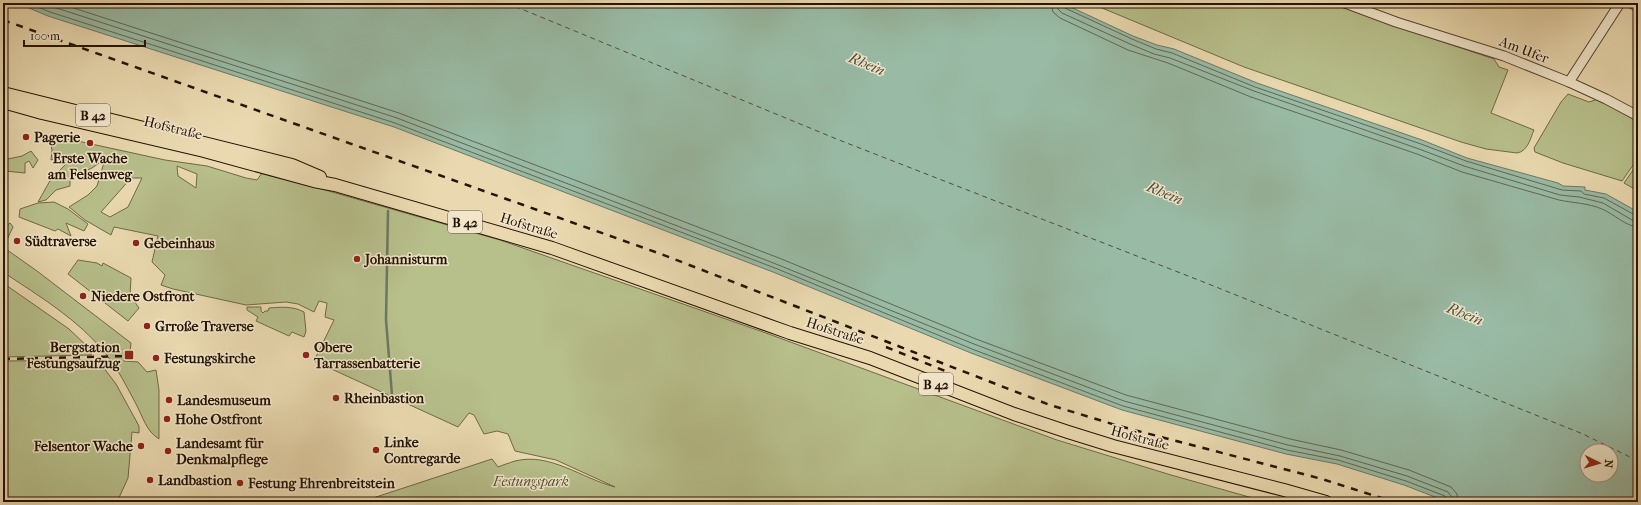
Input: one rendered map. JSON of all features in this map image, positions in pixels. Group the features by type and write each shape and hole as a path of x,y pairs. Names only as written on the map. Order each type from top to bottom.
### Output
{"main road":[{"name":"Hofstraße","path":"3,93 292,165 335,185"},
{"name":"Hofstraße","path":"3,102 42,113 128,132 227,157 314,181 335,185 459,220 571,255 790,333 870,358 1014,414 1068,432 1113,446 1326,502"}],"street":[{"name":"Am Ufer","path":"1345,3 1396,22 1504,56 1569,82 1638,116"},
{"path":"1569,82 1620,3"},
{"path":"1631,3 1638,7"}],"green space":[{"path":"1090,3 1333,3 1401,28 1494,59 1499,67 1508,70 1491,113 1534,130 1530,141 1524,150 1517,153 1486,149 1461,142 1244,67"},
{"path":"1568,94 1589,102 1598,99 1638,122 1638,158 1622,181 1563,163 1535,152 1534,148 1561,102"},
{"name":"Festungspark","path":"57,139 73,140 165,160 207,166 257,180 262,173 269,174 500,240 766,333 1057,440 1171,475 1267,502 377,502 373,498 492,459 498,467 515,461 528,459 541,460 554,463 615,487 556,460 515,451 508,434 497,431 484,434 474,415 469,413 458,427 314,361 334,320 325,317 327,303 319,301 314,312 298,304 286,302 246,305 161,285 165,275 152,262 158,236 114,227 111,235 85,220 69,207 88,195 97,186 105,159 92,168 70,179 70,186 56,190 46,200 38,202 51,179 68,162 61,157 51,160 52,150 50,141","holes":["177,166 197,174 196,188 178,176","131,178 142,178 128,207 110,217 101,212"]},
{"path":"31,151 38,160 33,168 29,161 25,163 25,173 5,171 5,202 3,204 3,160 22,156"},
{"path":"1638,163 1638,191 1624,183"},
{"path":"54,202 68,209 88,224 84,231 66,223 71,236 58,229 55,231 19,217 20,209 38,203"},
{"path":"10,223 13,227 4,246 3,233 7,225"},
{"path":"3,247 131,343 130,352 124,352 124,361 138,362 147,372 156,370 159,390 159,439 148,428 118,372 106,354 84,330 58,309 3,272"},
{"path":"78,260 97,263 102,266 103,263 131,278 130,295 139,308 128,321 68,274"},
{"path":"3,283 69,329 92,351 91,355 3,357"},
{"path":"247,307 261,307 261,311 263,313 268,311 269,308 282,307 304,312 306,331 304,337 292,332 289,336 256,321 258,317 247,310"},
{"path":"91,360 100,363 116,384 139,426 139,433 132,432 128,478 117,502 3,502 3,361"}],"water":[{"name":"Rhein","path":"17,3 1062,3 1133,36 1157,45 1174,49 1257,83 1422,140 1467,158 1558,183 1563,186 1585,187 1585,190 1606,194 1638,212 1638,502 1448,502 1404,485 1337,464 1286,454 1122,410 971,353 773,272 394,127 48,16"}],"waterway":[{"path":"388,211 386,320 392,395"}],"ferry route":[{"path":"507,3 839,140 1201,281 1583,434 1638,461"}],"railway":[{"path":"3,20 661,254 1050,405 1119,426 1322,479 1394,502"},
{"path":"886,347 950,373"},
{"path":"3,359 129,356"}],"place":[{"name":"Pagerie","path":"26,137"},
{"name":"Erste Wache am Felsenweg","path":"90,143"},
{"name":"Südtraverse","path":"17,241"},
{"name":"Gebeinhaus","path":"136,243"},
{"name":"Johannisturm","path":"357,259"},
{"name":"Niedere Ostfront","path":"83,296"},
{"name":"Grroße Traverse","path":"147,326"},
{"name":"Bergstation Festungsaufzug","path":"129,355"},
{"name":"Obere Tarrassenbatterie","path":"306,355"},
{"name":"Festungskirche","path":"156,358"},
{"name":"Rheinbastion","path":"336,398"},
{"name":"Landesmuseum","path":"169,400"},
{"name":"Hohe Ostfront","path":"167,419"},
{"name":"Felsentor Wache","path":"141,446"},
{"name":"Linke Contregarde","path":"376,450"},
{"name":"Landesamt für Denkmalpflege","path":"168,451"},
{"name":"Landbastion","path":"150,480"},
{"name":"Festung Ehrenbreitstein","path":"240,483"}]}
